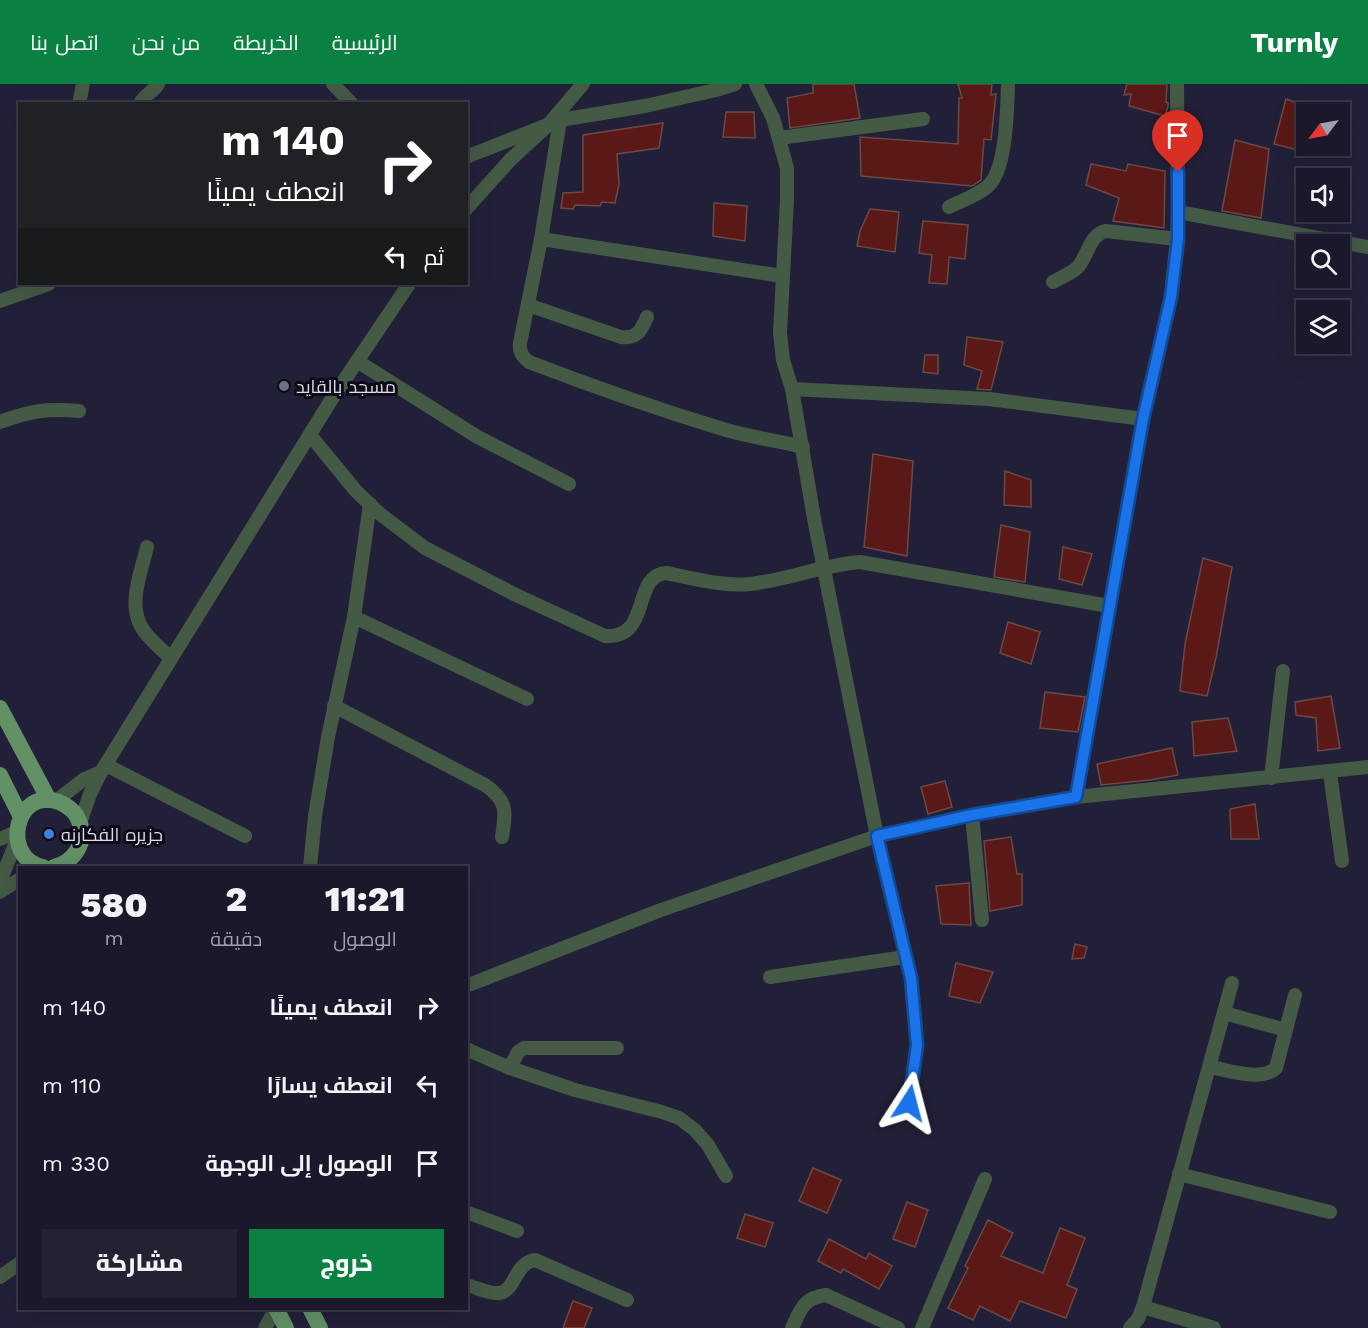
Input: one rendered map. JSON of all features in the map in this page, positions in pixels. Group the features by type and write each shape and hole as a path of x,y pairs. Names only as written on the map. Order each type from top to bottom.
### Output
{"main road":[{"path":"0,708 53,801"},
{"path":"0,775 20,815"},
{"path":"38,866 24,857 10,838 20,815 28,807 38,802 53,801 71,809 80,823 82,833 80,860 57,866"},
{"path":"277,1310 286,1328"},
{"path":"311,1310 320,1328"}],"street":[{"path":"79,102 83,84"},
{"path":"141,102 143,96 154,90 158,84"},
{"path":"333,84 350,102"},
{"path":"468,207 511,159 554,122 583,84"},
{"path":"468,156 554,122 645,106 735,84"},
{"path":"756,84 773,118 787,168 780,333 783,360 792,389 815,524 877,836 911,978 917,1045 909,1103"},
{"path":"949,207 986,188 997,175 1005,135 1008,84"},
{"path":"1076,797 1143,419 1171,297 1178,239 1177,84"},
{"path":"779,138 922,119"},
{"path":"554,122 542,239 519,350 522,356 529,362 590,385 717,427 803,447"},
{"path":"1178,212 1368,247"},
{"path":"1053,282 1078,266 1095,236 1101,232 1178,239"},
{"path":"542,239 782,276"},
{"path":"0,301 46,285"},
{"path":"80,823 90,794 103,769 310,435 408,285"},
{"path":"528,305 621,338 636,336 647,317"},
{"path":"357,361 476,436 569,484"},
{"path":"792,389 988,399 1143,419"},
{"path":"0,422 23,414 52,409 79,411"},
{"path":"310,435 342,475 370,504 402,532 425,548 516,595 605,636 615,637 625,633 633,625 649,582 660,573 748,585 846,563 860,562 1109,606"},
{"path":"310,866 315,816 334,706 354,617 370,504"},
{"path":"147,547 135,600 138,622 144,633 171,658"},
{"path":"354,617 527,699"},
{"path":"1271,778 1283,671"},
{"path":"334,706 494,792 502,801 505,814 502,837"},
{"path":"468,985 661,910 877,836 972,815 1076,797 1330,773 1368,767"},
{"path":"53,801 82,780 103,769"},
{"path":"103,769 245,836"},
{"path":"1330,773 1342,861"},
{"path":"972,815 982,920"},
{"path":"0,882 10,838"},
{"path":"0,892 18,880"},
{"path":"770,977 906,957"},
{"path":"1130,1328 1138,1319 1143,1307 1232,983"},
{"path":"1210,1067 1260,1076 1267,1075 1276,1068 1295,996"},
{"path":"1224,1013 1286,1030"},
{"path":"510,1068 518,1052 524,1048 617,1048"},
{"path":"468,1050 510,1068 575,1090 679,1118 708,1145 726,1176"},
{"path":"1179,1174 1330,1212"},
{"path":"922,1328 986,1179"},
{"path":"468,1213 518,1231"},
{"path":"468,1286 501,1293 510,1286 523,1265 528,1261 536,1260 627,1300"},
{"path":"0,1277 18,1264"},
{"path":"792,1328 807,1301 815,1296 826,1295 898,1328"},
{"path":"1143,1307 1214,1328"},
{"path":"266,1328 275,1310"}],"building":[{"path":"813,84 854,84 860,118 790,128 787,98 813,93"},
{"path":"958,84 992,84 991,95 996,94 991,140 984,139 981,180 972,186 861,176 860,137 958,144 959,98 962,98"},
{"path":"1127,84 1167,84 1168,107 1165,116 1129,106 1131,94 1124,95"},
{"path":"1286,99 1296,102 1296,150 1274,144"},
{"path":"726,112 754,112 755,138 723,137"},
{"path":"663,123 659,148 617,154 619,184 615,203 602,202 600,206 575,205 573,209 561,208 563,193 583,192 583,135"},
{"path":"1235,140 1269,149 1261,218 1222,211"},
{"path":"1091,164 1126,171 1128,164 1165,171 1164,228 1113,221 1119,198 1086,185"},
{"path":"714,203 747,206 745,241 713,236"},
{"path":"870,209 899,212 895,252 857,246 860,231"},
{"path":"923,221 968,225 965,259 949,257 947,284 929,283 932,255 919,253"},
{"path":"967,337 1003,342 991,390 977,389 982,371 964,365"},
{"path":"925,355 938,355 938,374 923,372"},
{"path":"873,454 913,461 907,556 864,547"},
{"path":"1005,471 1031,480 1031,507 1004,505"},
{"path":"1001,525 1030,532 1025,582 994,577"},
{"path":"1063,547 1092,554 1082,585 1059,579"},
{"path":"1203,558 1232,567 1207,696 1180,691 1185,644"},
{"path":"1008,622 1040,632 1031,664 1000,653"},
{"path":"1045,692 1085,697 1078,732 1040,728"},
{"path":"1331,696 1340,748 1318,751 1316,718 1296,715 1295,702"},
{"path":"1228,718 1237,751 1194,756 1192,722"},
{"path":"1172,748 1178,775 1101,785 1097,764"},
{"path":"945,781 952,807 928,814 921,787"},
{"path":"1255,804 1259,839 1231,839 1230,809"},
{"path":"1011,837 1017,874 1022,874 1022,905 990,911 984,841"},
{"path":"969,883 971,925 941,924 936,886"},
{"path":"1075,944 1087,947 1084,958 1072,959"},
{"path":"956,963 993,972 980,1003 949,996"},
{"path":"813,1168 841,1180 827,1213 799,1201"},
{"path":"907,1202 928,1210 915,1247 893,1239"},
{"path":"745,1214 773,1223 765,1247 737,1238"},
{"path":"988,1220 1013,1233 1001,1256 1043,1273 1060,1228 1085,1238 1067,1285 1077,1289 1066,1318 1020,1301 1010,1321 980,1306 973,1320 948,1308 968,1268 965,1266"},
{"path":"829,1239 866,1259 869,1253 892,1266 879,1289 843,1269 841,1273 818,1261"},
{"path":"573,1301 592,1308 584,1328 563,1328"}],"place":[{"name":"مسجد بالقايد","path":"284,386"},
{"name":"جزيره الفكارنه","path":"49,834"}],"route":[{"path":"909,1103 917,1045 911,978 877,836 972,815 1076,797 1143,419 1171,297 1178,239 1178,172"}]}
